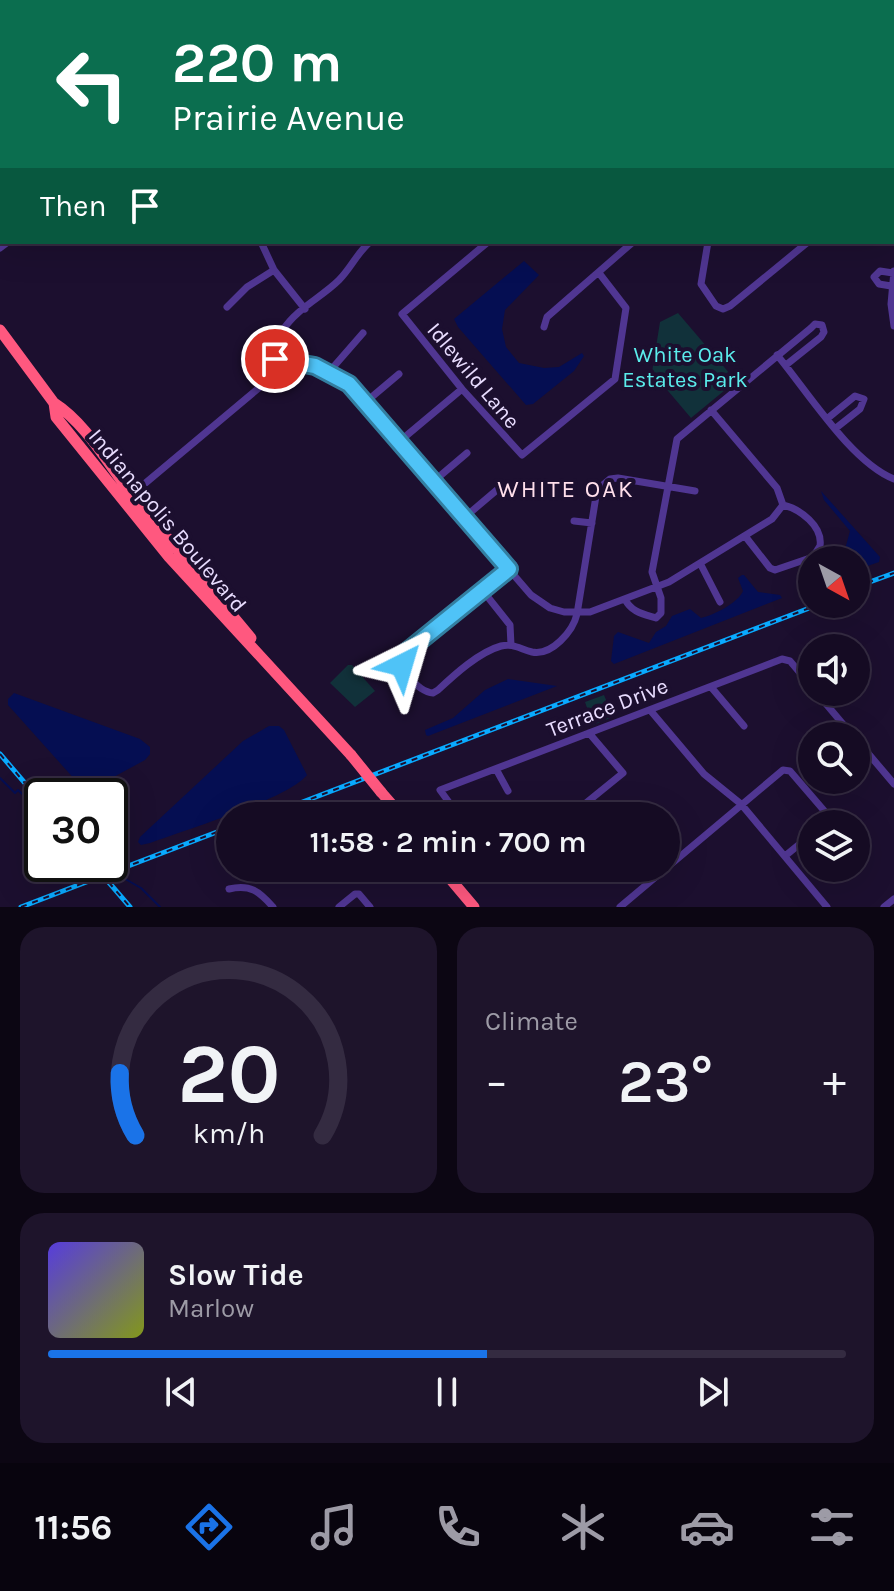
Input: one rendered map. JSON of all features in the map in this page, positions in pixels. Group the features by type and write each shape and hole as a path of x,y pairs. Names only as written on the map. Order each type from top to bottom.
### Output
{"highway":[{"name":"Indianapolis Boulevard","path":"0,330 54,403 56,417 383,802"},
{"name":"Indianapolis Boulevard","path":"378,794 387,802"},
{"path":"453,882 474,907"}],"street":[{"path":"262,244 274,270 305,309"},
{"path":"128,498 260,387 268,378 283,330 336,283 368,244"},
{"name":"Idlewild Lane","path":"486,244 402,314 462,389 522,455 615,379 626,308 599,273"},
{"path":"544,327 547,317 631,244"},
{"path":"708,244 701,284 716,306 723,309 805,244"},
{"path":"227,307 247,287 274,270"},
{"path":"891,286 879,284 874,277 880,271 893,272 894,326"},
{"path":"625,599 632,609 659,617 661,598 652,572 677,439 815,324 822,325 824,332 821,337 786,365"},
{"path":"329,372 363,333"},
{"path":"777,355 869,465 894,479"},
{"path":"275,359 315,366 349,384 540,602 564,612 577,614 656,587 772,519 783,505"},
{"path":"367,401 399,374"},
{"path":"400,441 462,389"},
{"path":"828,418 855,396 864,399 860,409 836,428"},
{"path":"711,410 777,488 783,505"},
{"path":"434,481 467,453"},
{"path":"512,567 405,653 401,659 402,665 422,690 433,693 490,650 511,645 536,652 549,649 571,630 577,614 597,490 610,479 695,491"},
{"path":"465,517 498,489"},
{"path":"745,536 770,568 775,570 813,557 820,546 818,531 798,509 783,505"},
{"path":"574,521 592,523"},
{"path":"700,563 720,602"},
{"path":"483,591 510,625 511,645"},
{"name":"Terrace Drive","path":"449,802 440,790 711,687 787,659 798,671"},
{"path":"711,687 744,726"},
{"path":"828,706 841,722"},
{"path":"650,710 704,774 741,804 827,907"},
{"path":"587,802 623,773 589,733"},
{"path":"870,756 894,784"},
{"path":"496,769 508,791"},
{"path":"680,853 787,769 823,810"},
{"path":"785,856 798,845"},
{"path":"620,907 647,882"},
{"path":"229,889 250,887 273,907"},
{"path":"339,907 359,894 370,907"},
{"path":"884,907 894,899"}],"green space":[{"name":"White Oak Estates Park","path":"678,313 736,381 691,418 652,372 660,322"},
{"path":"348,665 352,665 375,691 355,707 330,683"},
{"path":"604,695 613,717 593,725 585,702"}],"shaded area":[{"path":"524,261 539,275 505,310 502,329 506,347 519,363 544,368 559,367 582,353 584,356 574,371 533,404 526,405 454,319"},
{"path":"821,491 880,557 879,562 870,565 870,546 846,546 850,531 824,500"},
{"path":"742,575 758,592 780,595 782,598 614,664 611,661 614,636 618,632 649,643 672,616 690,609 701,618 719,611 743,591 738,578"},
{"path":"508,679 557,686 426,735 425,730 453,718 485,690"},
{"path":"14,693 140,739 150,747 150,754 145,760 112,778 73,778 8,705 8,699"},
{"path":"269,726 279,726 307,775 279,794 260,802 216,802 216,819 150,843 141,845 138,842 140,837 243,741"}],"waterway":[{"path":"0,778 15,793 18,790 24,796"},
{"path":"128,881 141,888 160,907"}],"railway":[{"path":"870,582 894,573"},
{"path":"303,802 798,612"},
{"path":"0,754 24,782"},
{"path":"21,907 216,832"},
{"path":"108,882 130,907"}],"district":[{"name":"WHITE OAK","path":"566,489"}],"route":[{"path":"275,359 315,366 349,384 509,569 405,653 401,659 402,665"}]}
